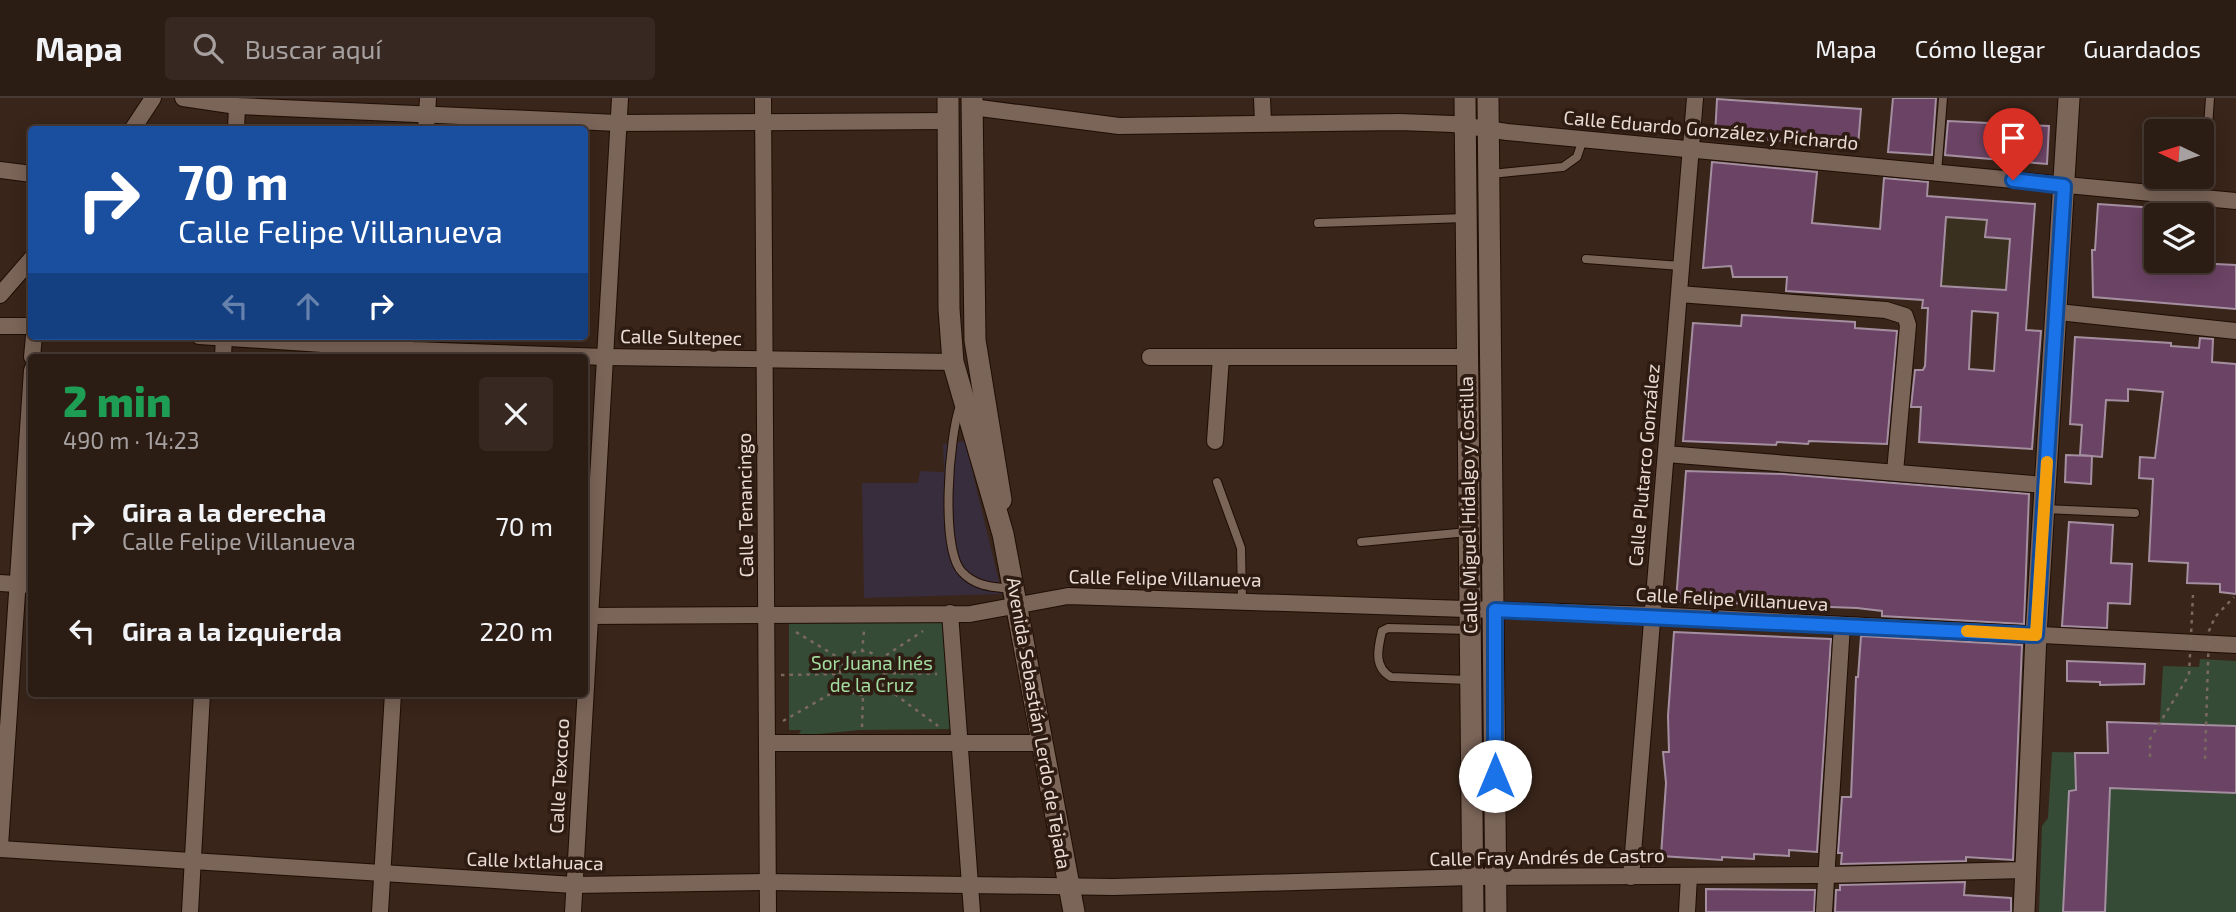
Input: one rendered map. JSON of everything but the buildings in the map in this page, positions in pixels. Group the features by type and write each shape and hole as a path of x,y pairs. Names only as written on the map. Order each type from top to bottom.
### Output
{"main road":[{"name":"Avenida Sebastián Lerdo de Tejada","path":"948,98 949,309 953,362 1003,534 1074,912"},
{"name":"Calle Miguel Hidalgo y Costilla","path":"1465,98 1473,912"},
{"name":"Calle Miguel Hidalgo y Costilla","path":"1488,98 1496,912"},
{"path":"2024,912 2036,635 2058,313 2069,98"},
{"name":"Avenida Sebastián Lerdo de Tejada","path":"972,103 975,340 997,466 1003,534"}],"street":[{"path":"135,126 153,98"},
{"path":"183,98 237,106 427,122 948,121"},
{"path":"427,122 428,98"},
{"name":"Calle Texcoco","path":"588,602 620,98"},
{"name":"Calle Tenancingo","path":"763,98 768,912"},
{"path":"1262,98 1263,123"},
{"name":"Calle Plutarco González","path":"1631,877 1695,98"},
{"name":"Calle Eduardo González y Pichardo","path":"972,103 1119,126 1399,122 1464,125 1489,130 2236,201"},
{"path":"236,126 237,106"},
{"path":"0,170 28,174"},
{"path":"0,295 28,263"},
{"path":"1679,294 1900,313 1908,325 1895,472"},
{"path":"2058,313 2236,331"},
{"path":"0,326 28,326"},
{"name":"Calle Sultepec","path":"276,340 541,354"},
{"name":"Calle Sultepec","path":"588,356 953,362"},
{"path":"1150,357 1466,357"},
{"path":"1215,441 1221,357"},
{"path":"1666,454 2045,485"},
{"path":"0,848 25,585 28,493"},
{"path":"0,583 25,585"},
{"name":"Calle Felipe Villanueva","path":"588,616 985,613 1016,597 1039,599 1068,596 1242,600 1470,620 1495,610 1652,615 2236,645"},
{"path":"950,613 972,912"},
{"path":"1824,912 1842,625"},
{"path":"190,912 202,697"},
{"path":"380,912 393,697"},
{"name":"Calle Texcoco","path":"573,912 583,697"},
{"path":"767,736 862,743 1042,743"},
{"name":"Calle Ixtlahuaca","path":"0,848 192,863 574,885 767,882 1069,886"},
{"name":"Calle Fray Andrés de Castro","path":"1069,886 1473,877 1826,875 2025,870"},
{"path":"1688,912 1689,876"}],"lane":[{"path":"1937,173 1943,98"},
{"path":"2203,198 2210,98"},
{"path":"1489,174 1563,167 1577,157 1583,139"},
{"path":"1318,223 1465,218"},
{"path":"1586,260 1681,266"},
{"path":"962,400 953,437 949,522 952,556 962,573 981,586 1016,597"},
{"path":"1217,482 1241,548 1242,600"},
{"path":"2044,509 2135,513"},
{"path":"1361,542 1468,532"},
{"path":"1470,620 1388,628 1382,631 1376,654 1386,674 1391,677 1470,680"}],"path":[{"path":"2150,757 2150,739 2189,675 2193,595"},
{"path":"2204,759 2209,631 2215,617 2234,597"},
{"path":"879,660 950,613"},
{"path":"768,614 844,661"},
{"path":"858,652 867,652 879,660 884,673 881,684 874,692 863,695 850,691 844,685 841,674 844,661 858,652"},
{"path":"884,673 955,675"},
{"path":"768,675 841,674"},
{"path":"881,684 961,743"},
{"path":"767,736 844,685"},
{"path":"862,743 863,695"}],"shaded area":[{"path":"1930,196 2035,204 2027,315 1922,308"},
{"path":"965,441 1002,594 864,598 862,483 918,483 920,471 944,472 943,444"}],"green space":[{"name":"Sor Juana Inés de la Cruz","path":"947,618 955,729 860,730 798,736 801,730 789,730 789,622"},
{"path":"2200,659 2236,661 2236,912 2039,912 2042,826 2048,818 2052,752 2158,754 2163,666 2199,667"}],"slow traffic":[{"path":"1967,631 2036,635 2047,462"}],"route":[{"path":"1495,776 1495,610 1652,615 2036,635 2062,257 2064,186 2013,180"}]}
